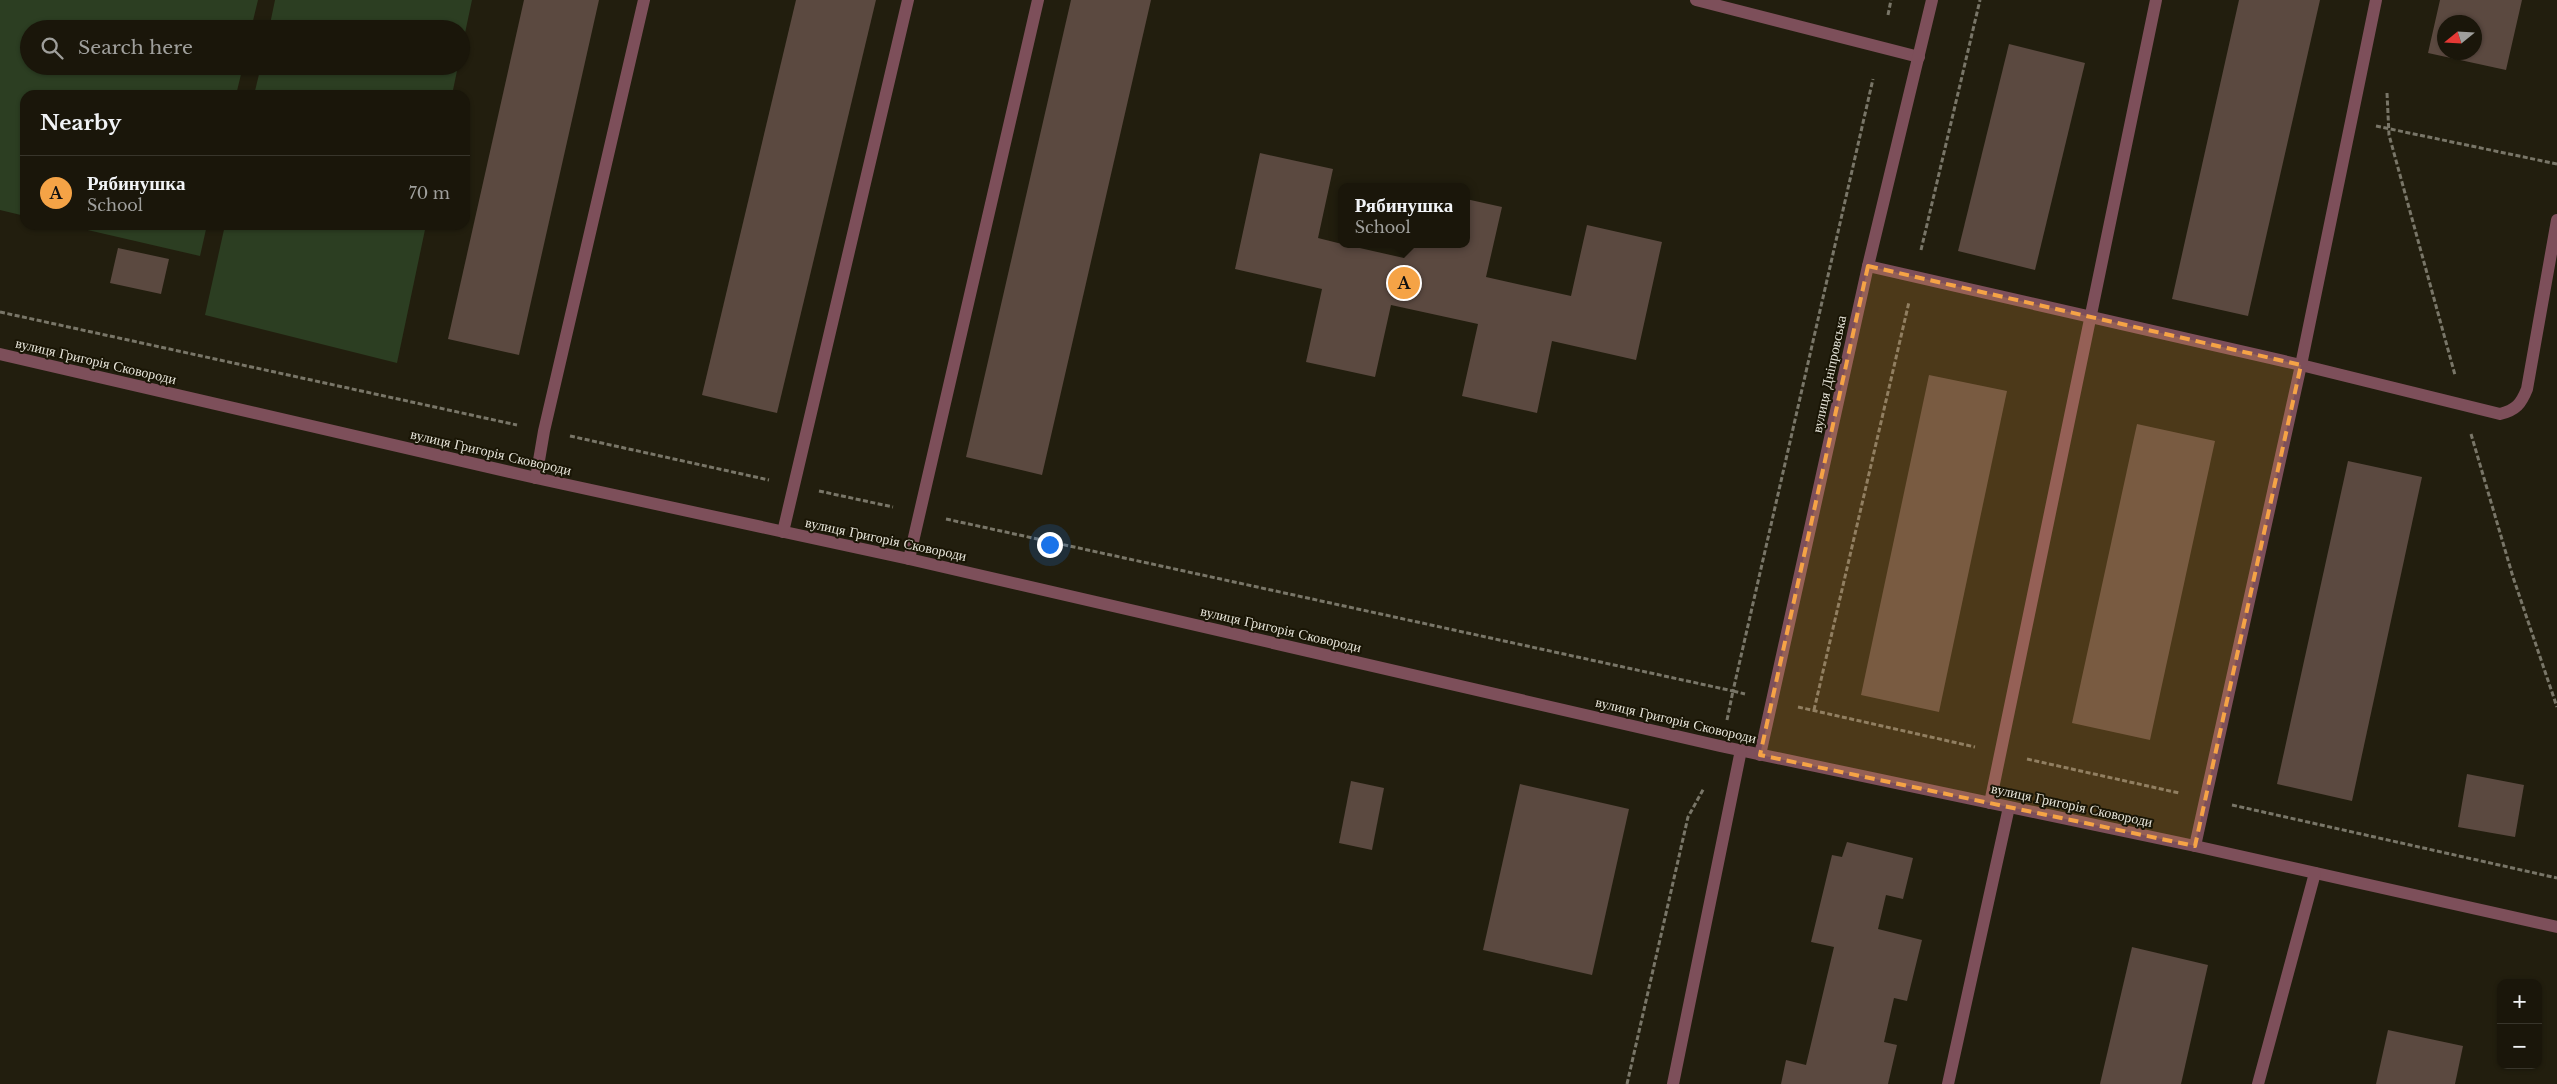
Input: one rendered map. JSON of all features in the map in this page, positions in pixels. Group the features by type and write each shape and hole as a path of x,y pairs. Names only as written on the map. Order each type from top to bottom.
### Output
{"street":[{"path":"536,478 544,431 644,0"},
{"path":"783,532 908,0"},
{"path":"909,559 921,514 1038,0"},
{"path":"1696,0 1720,2 1919,57"},
{"name":"вулиця Дніпровська","path":"1760,755 1868,266 1932,0"},
{"path":"1990,803 2156,0"},
{"path":"2195,846 2300,365 2376,0"},
{"path":"1868,266 2092,316 2500,414 2512,411 2521,404 2528,389 2557,220"},
{"name":"вулиця Григорія Сковороди","path":"0,354 536,478 909,559 1760,755 2195,846 2557,927"},
{"path":"1673,1084 1741,750"},
{"path":"1948,1084 2009,807"},
{"path":"2258,1084 2315,873"}],"path":[{"path":"1888,15 1891,0"},
{"path":"1814,710 1980,0"},
{"path":"1726,724 1873,79"},
{"path":"2387,89 2388,129 2463,406 2512,577 2557,707"},
{"path":"2350,121 2557,164"},
{"path":"0,312 1753,696"},
{"path":"1795,706 2557,878"},
{"path":"1627,1084 1688,817 1706,783"}],"highlighted area":[{"path":"1868,266 2301,365 2195,846 1760,755"}],"green space":[{"path":"0,0 258,0 253,20 20,20 20,75 241,75 237,90 20,90 20,215 0,210"},
{"path":"275,0 472,0 468,20 271,20"},
{"path":"259,75 456,75 453,90 255,90"},
{"path":"88,230 206,230 200,256"},
{"path":"224,230 425,230 397,363 205,315"}],"building":[{"path":"524,0 599,0 519,355 448,339"},
{"path":"796,0 876,0 777,413 702,395"},
{"path":"1071,0 1151,0 1042,475 966,457"},
{"path":"2239,0 2320,0 2248,316 2172,299"},
{"path":"2440,0 2522,0 2506,70 2460,60 2482,60 2482,15 2437,15 2437,55 2428,53"},
{"path":"2009,44 2085,63 2035,270 1958,251"},
{"path":"1260,153 1333,169 1318,238 1338,243 1338,248 1360,248 1404,258 1406,248 1470,248 1470,200 1502,207 1486,277 1571,296 1587,225 1662,242 1636,360 1552,341 1537,413 1462,396 1478,324 1391,305 1375,377 1306,362 1322,289 1235,269"},
{"path":"118,248 169,259 161,294 110,283"},
{"path":"1929,375 2007,391 1939,712 1861,695"},
{"path":"2137,424 2215,441 2150,740 2072,723"},
{"path":"2348,461 2422,477 2352,801 2277,784"},
{"path":"2467,774 2524,785 2515,837 2458,827"},
{"path":"1351,781 1384,788 1372,850 1339,843"},
{"path":"1520,784 1629,809 1592,975 1483,950"},
{"path":"1847,842 1913,858 1903,899 1886,895 1878,929 1922,940 1907,1001 1894,998 1884,1042 1897,1045 1888,1084 1781,1084 1786,1060 1806,1065 1834,947 1811,942 1832,855 1842,857"},
{"path":"2132,947 2208,965 2181,1084 2100,1084"},
{"path":"2388,1030 2463,1046 2455,1084 2376,1084"}],"place":[{"name":"Рябинушка","path":"1404,283"}]}
